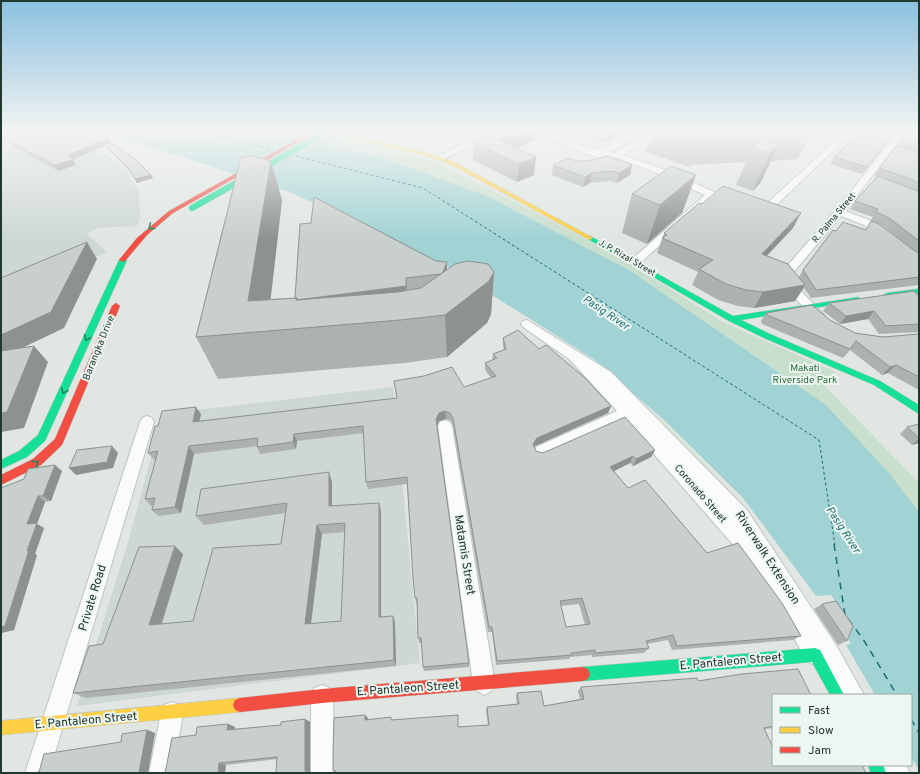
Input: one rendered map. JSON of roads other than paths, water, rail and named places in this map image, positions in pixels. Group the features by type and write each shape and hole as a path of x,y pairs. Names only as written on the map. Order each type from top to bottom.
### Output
{"main road":[{"path":"139,254 160,231 187,206 253,167"},
{"path":"187,206 263,167"},
{"name":"J. P. Rizal Street","path":"457,167 547,213 732,318 767,336 877,383 919,410"},
{"name":"Barangka Drive","path":"1,465 23,455 36,446 42,438 119,267 129,249 149,228 187,206"},
{"path":"878,296 914,291"},
{"name":"Barangka Drive","path":"1,480 37,462 58,442 64,433 121,294"},
{"path":"732,318 862,298"},
{"name":"E. Pantaleon Street","path":"1,728 172,713 322,696 484,684 816,655"},
{"name":"Coronado Street","path":"816,655 836,694"}],"street":[{"path":"635,167 680,186 698,189 759,212 766,210 812,167"},
{"name":"R. Palma Street","path":"807,306 788,279 787,272 839,212 871,180 880,167"},
{"path":"635,262 711,194"},
{"path":"839,212 868,223 896,243"},
{"path":"914,291 919,303"},
{"path":"807,306 829,323"},
{"name":"Coronado Street","path":"527,324 574,356 628,413 756,558 816,655"},
{"name":"Riverwalk Extension","path":"574,356 606,376 741,516 829,652 852,694"},
{"path":"541,452 628,413"},
{"name":"Private Road","path":"37,773 54,724 147,422"},
{"name":"Matamis Street","path":"445,426 484,684"},
{"path":"322,696 323,773"},
{"path":"161,773 172,713"}],"water":[{"name":"Pasig River","path":"213,167 408,167 487,196 629,270 825,404 889,473 919,512 919,770 912,759 912,694 874,694 846,645 851,644 844,631 853,628 831,595 816,596 743,498 664,420 595,360 446,266 290,192"}],"park label":[{"name":"Makati Riverside Park","path":"805,374"}]}
